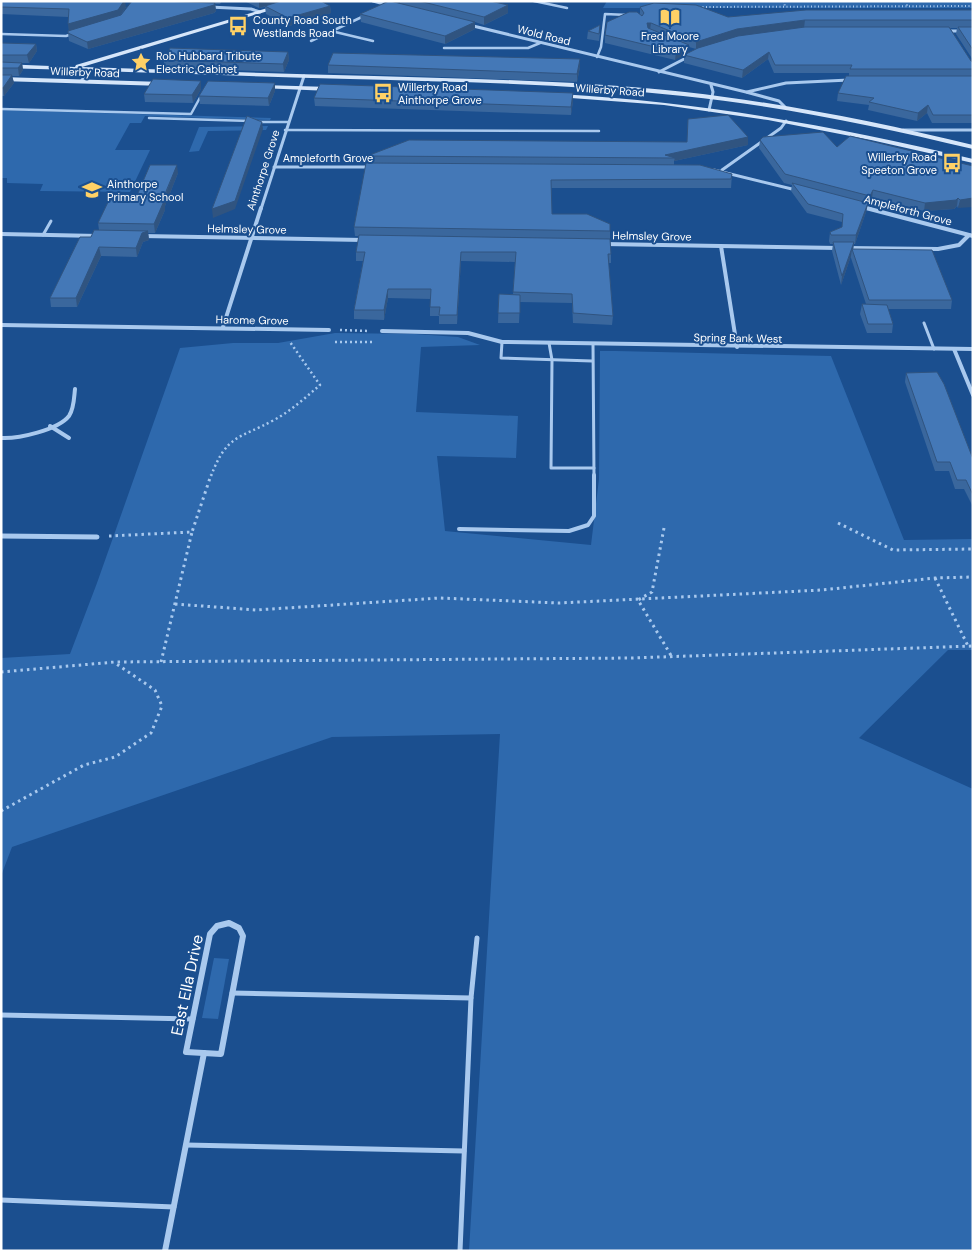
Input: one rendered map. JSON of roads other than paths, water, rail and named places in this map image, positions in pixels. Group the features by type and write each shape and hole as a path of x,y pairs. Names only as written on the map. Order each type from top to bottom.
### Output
{"street":[{"path":"71,68 298,1"},
{"path":"373,1 389,6"},
{"path":"206,7 251,9 260,12"},
{"name":"Wold Road","path":"465,24 746,92 779,101 785,107"},
{"path":"941,31 973,31"},
{"path":"950,31 955,38"},
{"path":"90,69 103,66 113,59 127,58 141,48"},
{"path":"659,72 696,53"},
{"path":"127,58 136,71"},
{"name":"Willerby Road","path":"1,66 572,85 712,97 785,107 903,130 973,147"},
{"name":"Ainthorpe Grove","path":"223,327 304,76"},
{"name":"Willerby Road","path":"1,79 170,84"},
{"path":"746,92 772,84 796,81 856,80"},
{"path":"710,110 713,92 711,85"},
{"path":"253,87 336,89"},
{"name":"Willerby Road","path":"555,96 637,101 786,121 850,132 973,161"},
{"path":"722,170 781,128 786,121"},
{"path":"903,130 973,130"},
{"name":"Ampleforth Grove","path":"274,167 373,167"},
{"path":"705,169 722,170 801,191"},
{"name":"Ampleforth Grove","path":"858,206 971,236"},
{"path":"1,234 102,236"},
{"name":"Helmsley Grove","path":"132,236 365,240"},
{"name":"Helmsley Grove","path":"598,244 938,250 959,245 971,236"},
{"path":"721,246 737,347"},
{"name":"Harome Grove","path":"1,325 329,330"},
{"path":"382,331 468,333 502,342"},
{"name":"Spring Bank West","path":"502,342 737,347 973,349"},
{"path":"954,349 973,396"},
{"path":"1,438 18,438 66,419 72,409 75,389"},
{"path":"50,426 69,438"},
{"path":"2,537 97,537"},
{"name":"East Ella Drive","path":"229,923 239,928 243,936 221,1054 186,1052 193,1019 210,934 216,926 229,923"},
{"path":"165,1251 204,1053"}],"lane":[{"path":"534,1 567,8"},
{"path":"381,9 389,6"},
{"path":"597,57 602,47 604,14 632,15"},
{"path":"311,41 364,16"},
{"path":"331,31 373,42"},
{"path":"1,34 66,36 75,33"},
{"path":"444,48 528,48 540,43"},
{"path":"81,82 90,69"},
{"path":"1,109 191,114 203,92"},
{"path":"149,118 288,122"},
{"path":"285,130 599,131"},
{"path":"43,235 51,221"},
{"path":"924,323 934,349"},
{"path":"502,342 501,358 592,361"},
{"path":"549,343 552,360 551,468 594,468"},
{"path":"459,529 569,530 588,525 594,516 593,344"},
{"path":"460,1251 471,998 477,938"},
{"path":"232,993 471,998"},
{"path":"1,1015 193,1019"},
{"path":"186,1145 464,1151"},
{"path":"1,1200 174,1206"}],"place":[{"name":"Fred Moore Library","path":"670,17"},
{"name":"County Road South Westlands Road","path":"238,26"},
{"name":"Rob Hubbard Tribute Electric Cabinet","path":"141,62"},
{"name":"Willerby Road Ainthorpe Grove","path":"383,93"},
{"name":"Willerby Road Speeton Grove","path":"952,163"},
{"name":"Ainthorpe Primary School","path":"92,190"}]}
